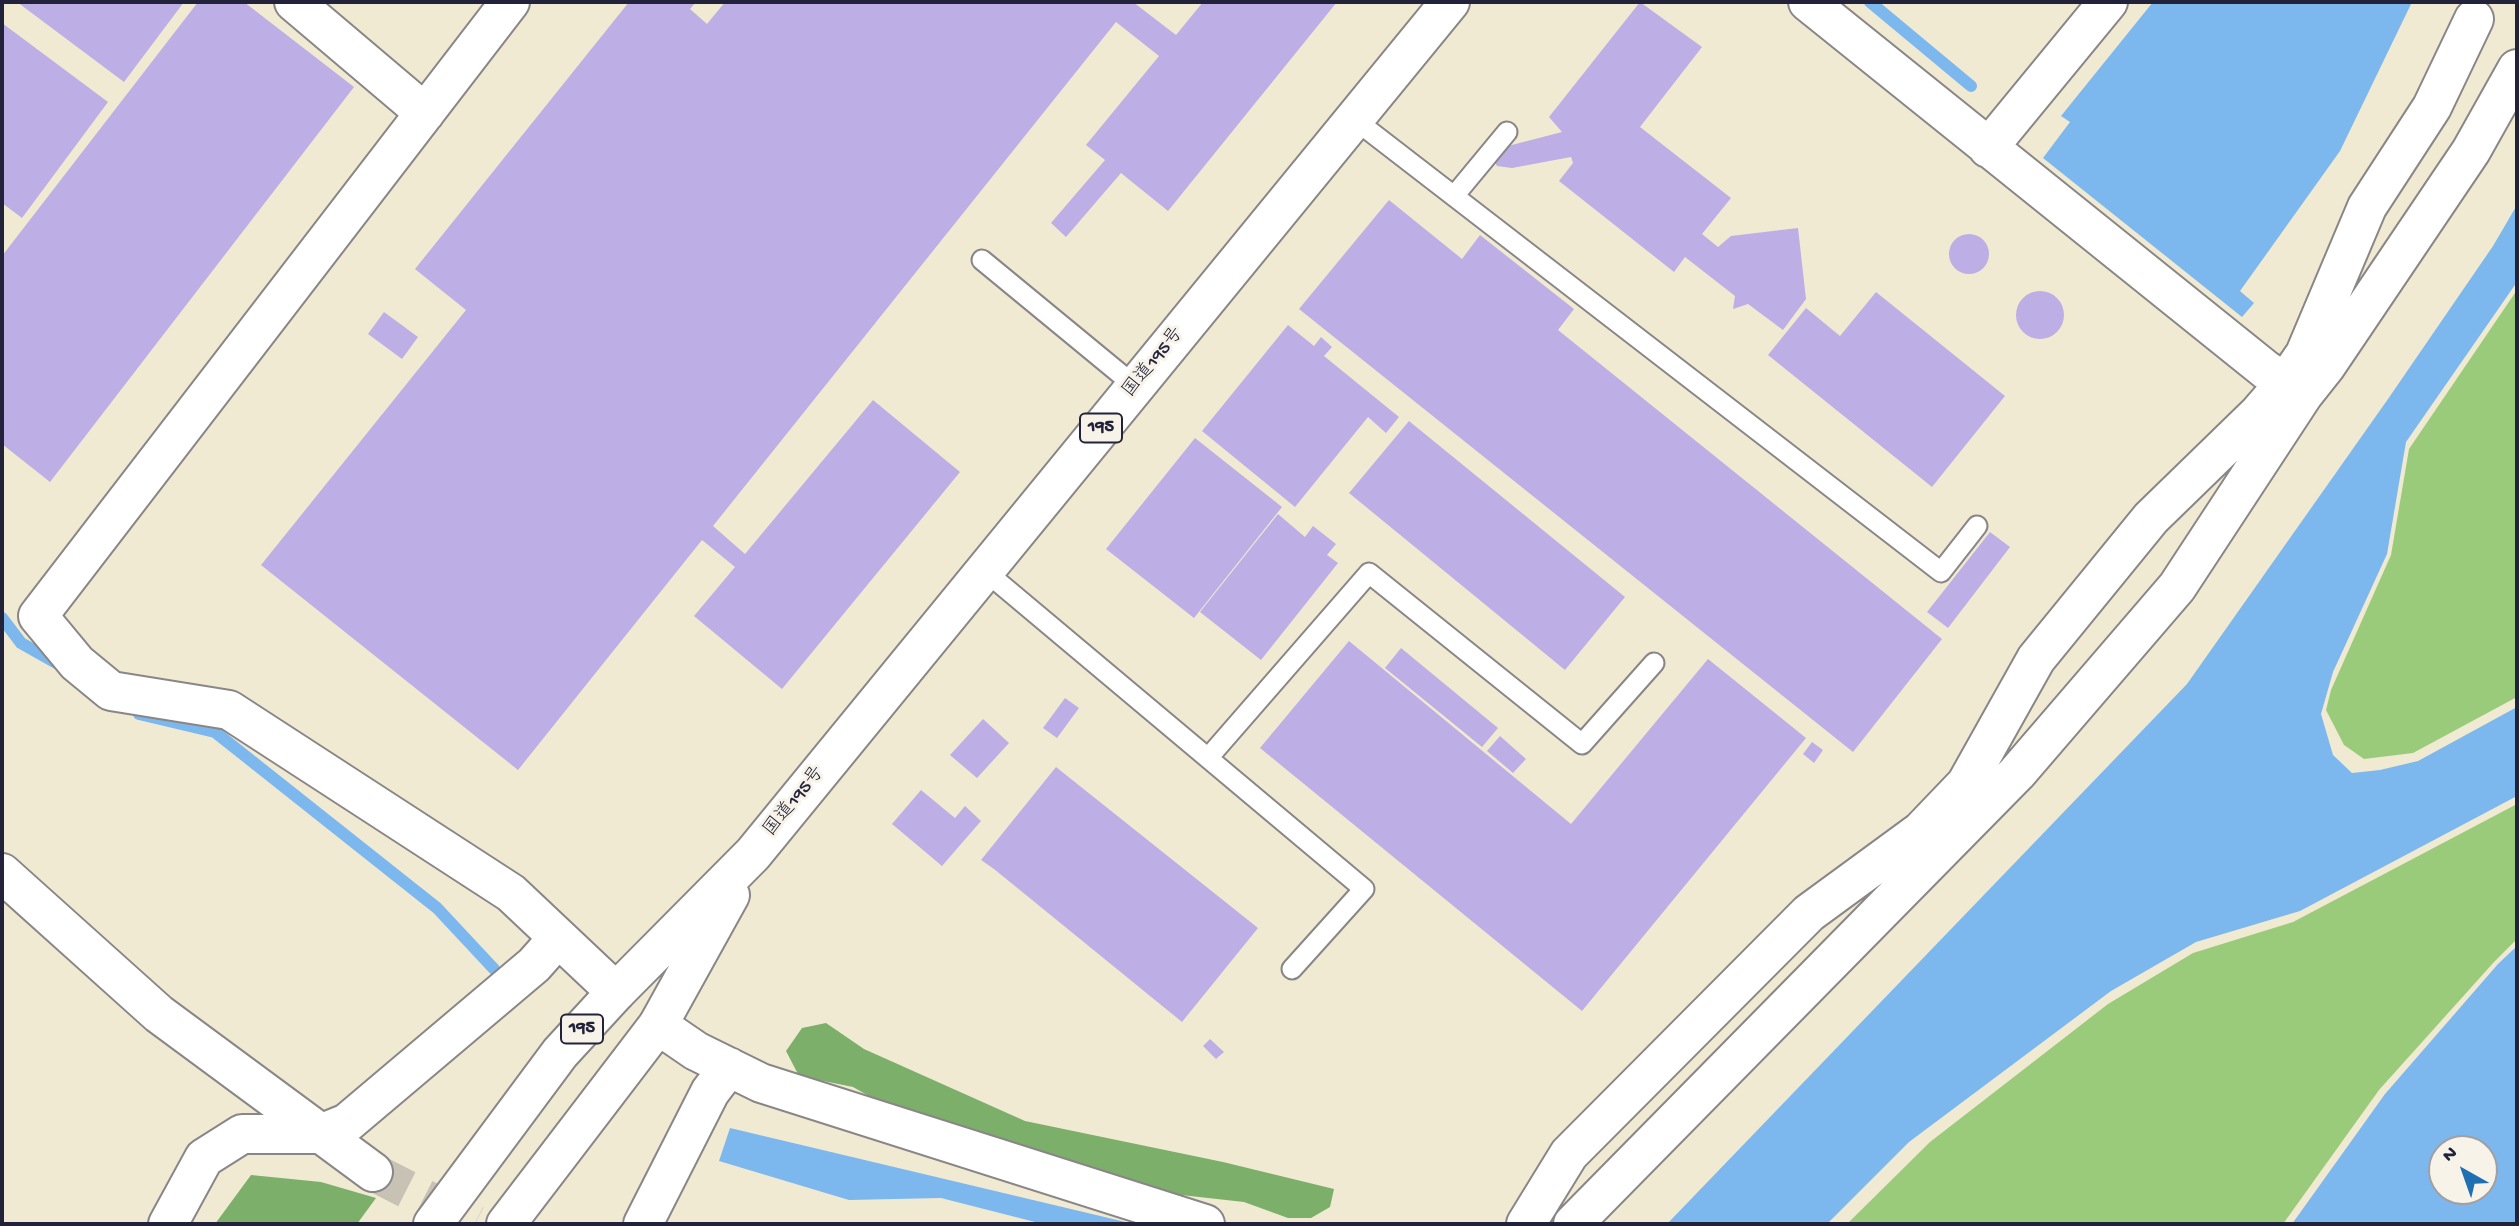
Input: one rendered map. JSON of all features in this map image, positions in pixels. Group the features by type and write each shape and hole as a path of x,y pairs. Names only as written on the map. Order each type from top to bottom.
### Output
{"main road":[{"path":"294,2 425,113"},
{"path":"510,2 38,616 77,663 111,691 229,710 512,892 616,992"},
{"name":"国道195号","path":"433,1224 560,1053 752,854 1450,2"},
{"path":"1808,2 2293,389"},
{"path":"1988,148 2108,2"},
{"path":"1573,1224 1947,826 2017,773 2177,587 2293,389 2367,207 2432,107 2474,19"},
{"path":"1947,826 1966,784 2036,659 2151,518 2259,413 2326,366 2471,151 2517,69"},
{"path":"1526,1224 1569,1154 1809,913 1921,831 1947,826"},
{"name":"国道195号","path":"506,1224 658,1025 752,854"},
{"path":"2,873 159,1014 373,1172"},
{"path":"168,1224 204,1158 242,1134 320,1134 347,1123 534,965 558,938"},
{"path":"658,1025 696,1051 761,1083 1205,1224"},
{"path":"643,1224 710,1091 729,1067"}],"lane":[{"path":"1354,119 1941,572 1977,526"},
{"path":"1454,195 1507,132"},
{"path":"982,260 1136,386"},
{"path":"985,571 1364,889 1292,969"},
{"path":"1208,758 1369,573 1582,744 1654,663"}],"green space":[{"path":"2517,290 2517,697 2413,753 2364,759 2344,745 2326,710 2331,690 2391,555 2409,449"},
{"path":"2517,804 2517,939 2379,1090 2283,1224 1847,1224 1930,1142 2108,1004 2193,953 2293,922"},
{"path":"826,1023 864,1049 1025,1121 1223,1162 1334,1189 1330,1207 1311,1218 1288,1218 1244,1202 1172,1194 897,1112 853,1087 799,1076 786,1051 802,1028"},
{"path":"251,1175 321,1182 376,1198 357,1224 215,1224"}],"water":[{"path":"2153,2 2412,2 2340,151 2240,291 2254,303 2242,317 2043,158 2070,122 2061,116"},
{"path":"2517,205 2517,282 2406,442 2387,554 2333,672 2321,714 2333,755 2352,773 2418,761 2517,707 2517,796 2300,911 2196,942 2111,991 1909,1142 1827,1224 1667,1224 2187,684 2388,399 2493,246"},
{"path":"2517,946 2517,1224 2292,1224 2385,1094 2498,964"},
{"path":"730,1128 1134,1224 1043,1224 941,1198 849,1200 719,1161"}],"building":[{"path":"17,2 184,2 124,82"},
{"path":"198,2 244,2 354,87 50,482 2,444 2,256"},
{"path":"629,2 696,2 690,9 707,24 725,2 1133,2 1176,35 1203,2 1337,2 1168,211 1121,173 1066,237 1051,223 1105,160 1086,145 1159,56 1116,22 713,526 745,554 873,400 960,472 782,689 694,616 735,567 702,540 518,770 261,565 466,310 415,269"},
{"path":"1640,2 1702,47 1640,127 1731,198 1702,234 1718,247 1731,236 1798,228 1806,299 1783,330 1748,304 1733,309 1735,296 1685,257 1674,272 1559,181 1573,163 1571,157 1512,168 1497,166 1495,162 1494,157 1504,147 1562,132 1549,117"},
{"path":"2,23 108,102 22,218 2,203"},
{"path":"1389,200 1462,259 1480,235 1574,309 1558,330 1942,639 1853,752 1299,309"},
{"path":"1969,234 1977,235 1983,240 1988,246 1988,262 1983,268 1977,273 1969,274 1961,273 1955,268 1950,262 1949,254 1950,246 1955,240 1961,235"},
{"path":"2040,291 2057,298 2064,315 2057,332 2040,339 2023,332 2016,315 2023,298"},
{"path":"1876,292 2005,396 1932,487 1768,355 1806,308 1840,336"},
{"path":"384,312 418,337 402,359 368,334"},
{"path":"1288,325 1314,346 1321,337 1332,347 1324,356 1399,417 1386,433 1368,417 1295,507 1202,431"},
{"path":"1409,421 1625,597 1565,670 1349,493"},
{"path":"1195,438 1282,507 1194,618 1106,549"},
{"path":"1278,514 1305,537 1313,526 1336,544 1327,555 1338,563 1261,660 1200,612"},
{"path":"1990,532 2010,547 1948,628 1927,612"},
{"path":"1349,641 1571,824 1708,659 1806,738 1582,1011 1260,748"},
{"path":"1401,648 1498,728 1482,747 1385,668"},
{"path":"1065,698 1079,708 1057,738 1043,728"},
{"path":"983,719 1009,743 977,778 950,755"},
{"path":"1500,736 1526,759 1513,773 1487,751"},
{"path":"1812,742 1823,750 1814,763 1803,754"},
{"path":"1056,767 1258,928 1182,1022 981,860"},
{"path":"921,790 955,818 965,806 981,821 942,866 892,824"},
{"path":"1210,1039 1224,1052 1216,1059 1203,1046"}],"waterway":[{"path":"1870,2 1971,86"},
{"path":"2,618 21,643 60,665"},
{"path":"139,714 215,732 437,908 494,969"}],"tunnel":[{"path":"373,1172 475,1224"}]}
